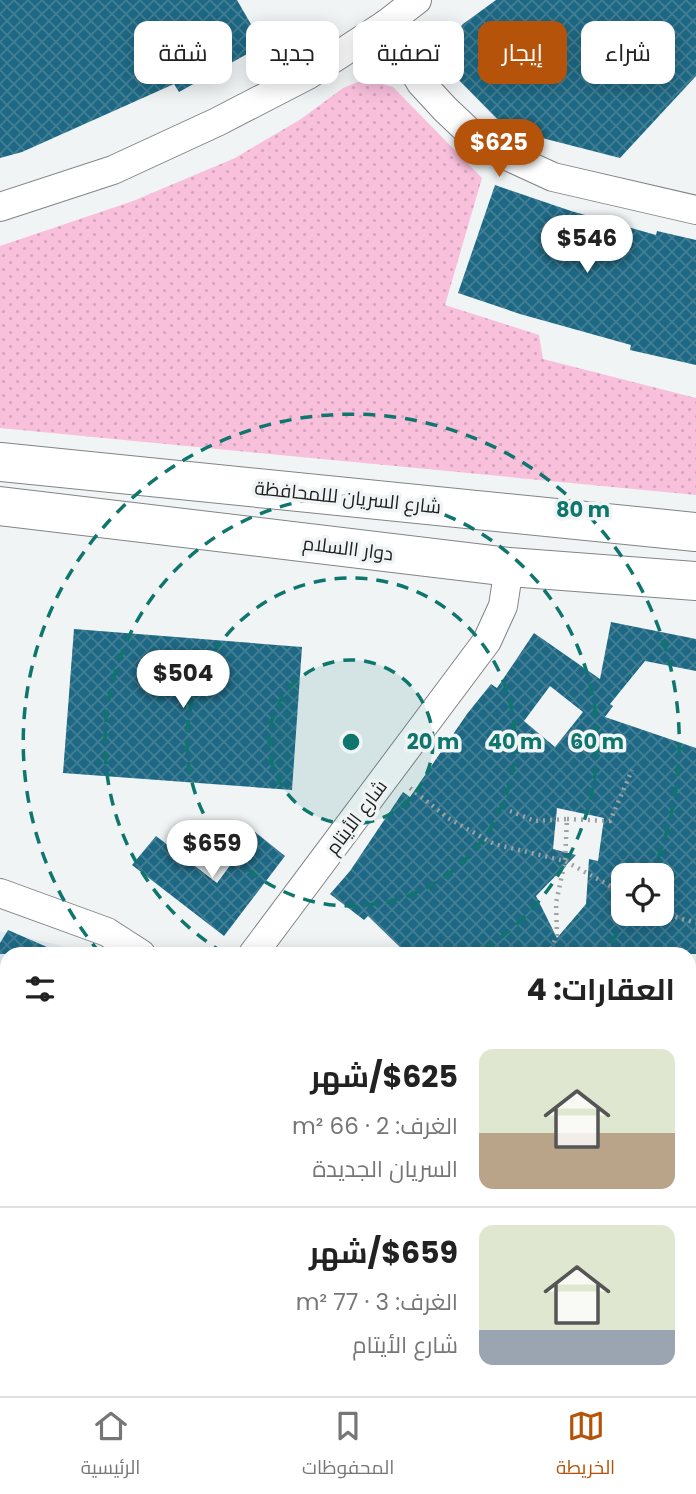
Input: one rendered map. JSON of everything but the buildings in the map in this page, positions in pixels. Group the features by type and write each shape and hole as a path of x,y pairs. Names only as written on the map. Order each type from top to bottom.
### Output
{"main road":[{"name":"شارع السريان لللمحافظة","path":"0,462 696,533"},
{"name":"دوار االسلام","path":"0,506 509,567 696,582"}],"street":[{"path":"390,21 417,0"},
{"path":"0,207 113,170 218,122 308,75 353,46"},
{"path":"422,84 483,145 552,177 696,210"},
{"name":"شارع الأيتام","path":"258,947 487,641 503,606 509,567"},
{"path":"0,893 107,932 130,947"}],"path":[{"path":"510,811 535,821 610,821 632,769"},
{"path":"389,773 448,817 494,844 565,861 611,886"},
{"path":"553,947 557,935 556,903 565,861 567,819"},
{"path":"674,917 696,923"}],"shaded area":[{"path":"353,84 382,84 393,87 482,178 445,305 539,335 543,359 696,398 696,495 0,428 0,246 133,201 235,158 301,119 343,88"},
{"path":"0,931 66,947 0,947"}]}
